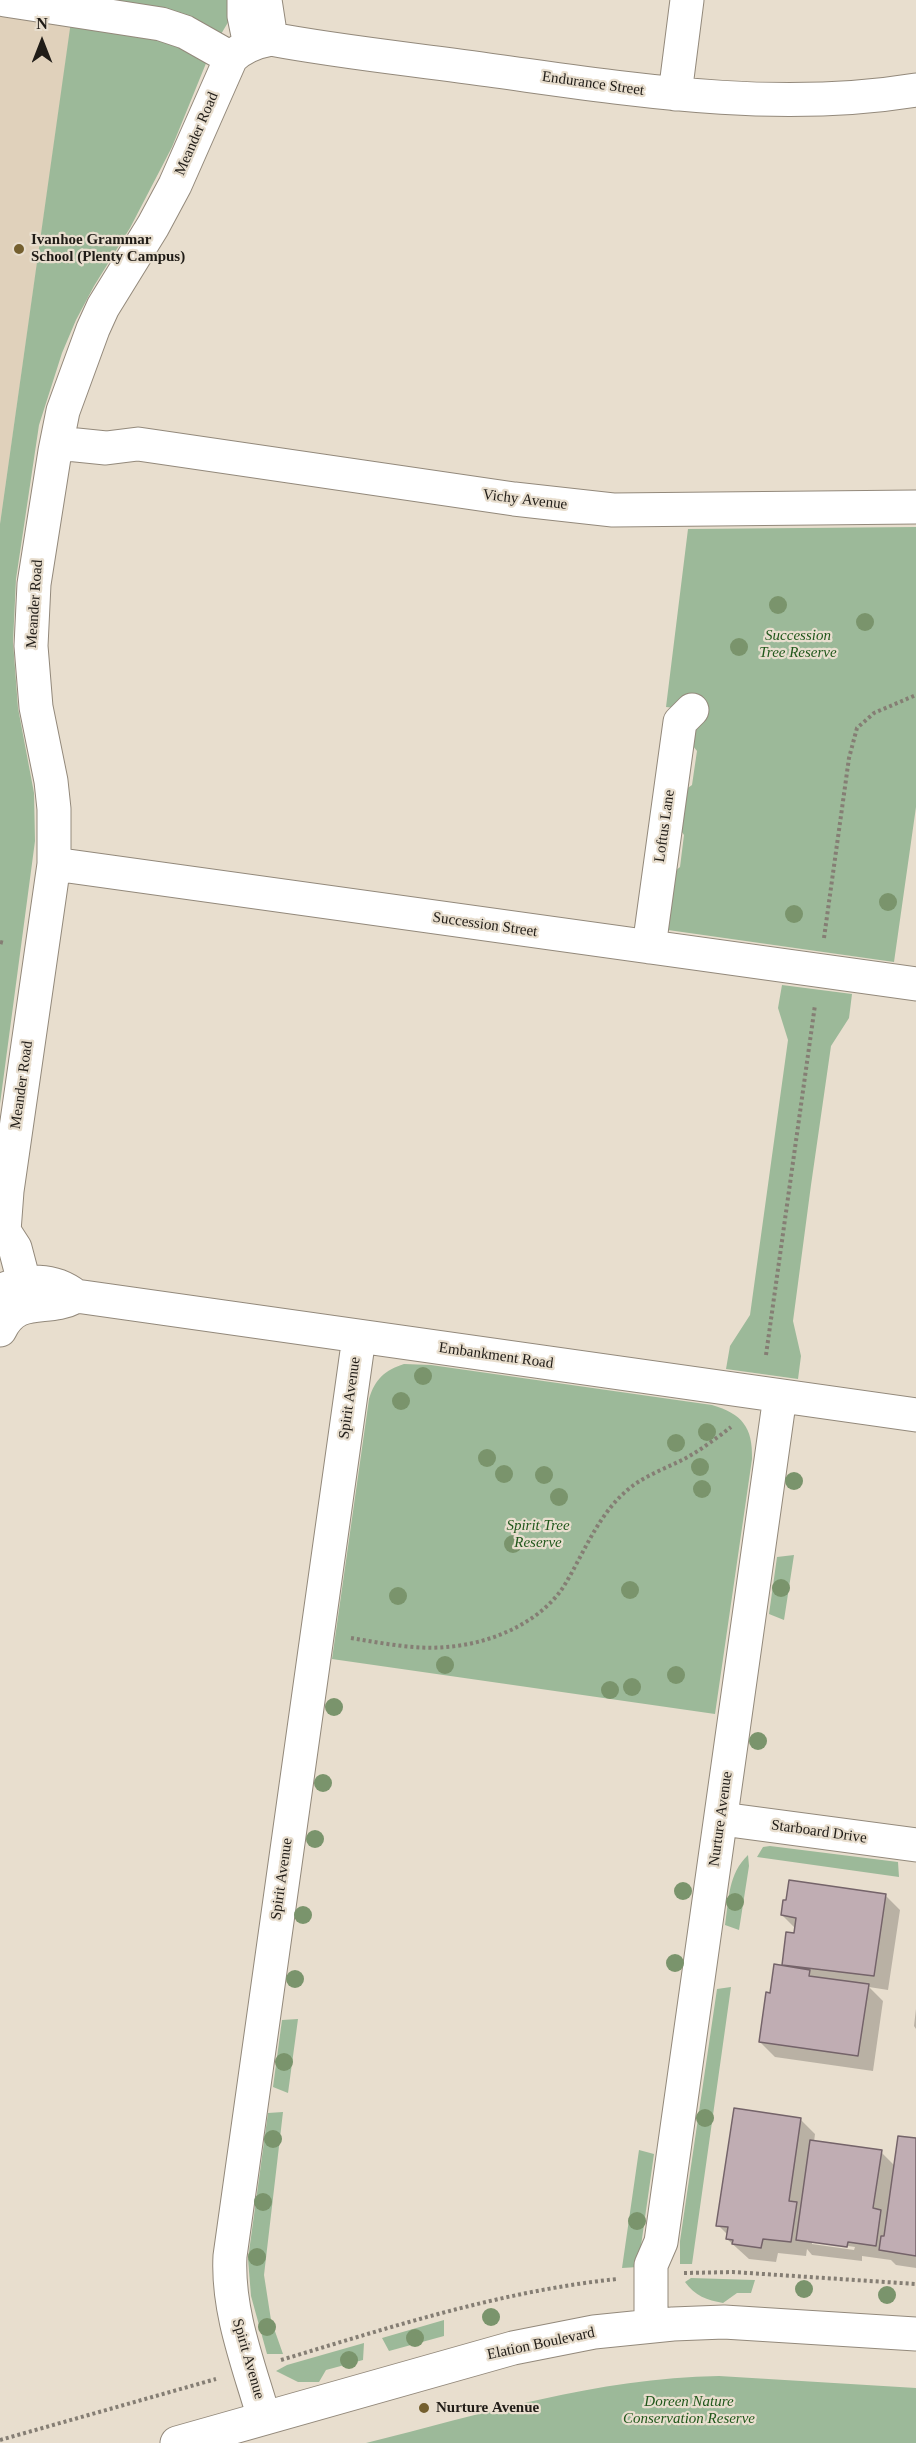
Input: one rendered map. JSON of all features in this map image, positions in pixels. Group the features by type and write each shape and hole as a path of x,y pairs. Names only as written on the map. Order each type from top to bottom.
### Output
{"street":[{"path":"5,0 161,24 250,47"},
{"path":"244,0 244,16 250,47"},
{"path":"250,47 265,0"},
{"path":"675,94 687,0"},
{"name":"Endurance Street","path":"250,47 732,99 809,100 916,90"},
{"name":"Meander Road","path":"9,1282 7,1191 54,864 54,809 51,781 36,707 31,646 34,584 59,432 72,385 93,329 108,299 171,193 250,47"},
{"name":"Vichy Avenue","path":"59,432 109,428 124,433 138,444 514,499 614,510 916,507"},
{"name":"Loftus Lane","path":"649,947 680,722 692,710"},
{"name":"Succession Street","path":"54,864 916,984"},
{"name":"Embankment Road","path":"9,1282 65,1302 76,1296 916,1415"},
{"name":"Spirit Avenue","path":"264,2418 234,2311 229,2272 230,2256 359,1337"},
{"name":"Nurture Avenue","path":"662,2325 669,2273 661,2242 780,1396"},
{"name":"Starboard Drive","path":"722,1819 916,1845"},
{"name":"Elation Boulevard","path":"177,2443 513,2348 594,2332 662,2325 762,2324 916,2334"}],"path":[{"path":"766,1355 849,758 855,734 865,720 874,713 916,695"},
{"path":"317,1633 403,1646 446,1648 478,1641 524,1623 537,1616 555,1598 602,1520 623,1494 706,1446 731,1427"}],"shaded area":[{"name":"Ivanhoe Grammar School (Plenty Campus)","path":"0,0 73,11 0,524"}],"green space":[{"path":"74,0 233,0 230,19 211,51 172,147 130,228 76,320 62,353 39,425 16,579 13,642 18,708 34,793 35,841 0,1104 0,524"},
{"name":"Succession Tree Reserve","path":"916,527 916,807 894,962 668,930 664,915 669,876 680,867 684,835 677,825 682,792 692,785 697,751 689,741 675,708 666,707 688,529"},
{"path":"782,985 852,994 849,1018 831,1046 811,1185 793,1321 801,1356 798,1379 726,1369 730,1346 750,1315 788,1040 778,1008"},
{"name":"Spirit Tree Reserve","path":"404,1364 431,1365 712,1405 731,1413 744,1423 750,1438 752,1459 715,1714 332,1659 369,1399 374,1386 382,1376 391,1369"},
{"path":"794,1555 784,1620 769,1614 777,1557"},
{"path":"763,1847 898,1862 899,1877 757,1857"},
{"path":"748,1855 749,1866 739,1930 725,1925 733,1879 741,1862"},
{"path":"731,1987 692,2264 680,2264 680,2241 717,1989"},
{"path":"298,2019 288,2093 273,2087 282,2020"},
{"path":"283,2112 264,2275 271,2320 283,2354 267,2354 251,2296 248,2259 268,2113"},
{"path":"639,2150 654,2154 638,2267 622,2268"},
{"path":"691,2278 755,2280 751,2293 737,2293 723,2303 707,2299 693,2291 685,2282"},
{"path":"444,2320 444,2336 389,2351 382,2338"},
{"path":"364,2343 363,2360 326,2370 319,2382 298,2382 276,2371 287,2365"},
{"name":"Doreen Nature Conservation Reserve","path":"719,2376 916,2388 916,2443 366,2443 584,2390 674,2378"}],"building":[{"path":"789,1880 886,1894 874,1976 782,1965 786,1932 794,1933 796,1918 781,1915"},
{"path":"774,1964 810,1970 809,1976 869,1984 858,2056 759,2042 766,1992 770,1993"},
{"path":"734,2108 801,2118 789,2201 797,2202 791,2242 763,2239 761,2248 732,2244 733,2240 726,2239 728,2227 716,2226"},
{"path":"898,2136 916,2138 916,2256 879,2250 881,2236 884,2236"},
{"path":"810,2140 882,2150 873,2208 881,2210 876,2246 848,2242 847,2247 796,2240"}],"place":[{"name":"Ivanhoe Grammar School (Plenty Campus)","path":"19,249"},
{"name":"Nurture Avenue","path":"424,2408"}]}
